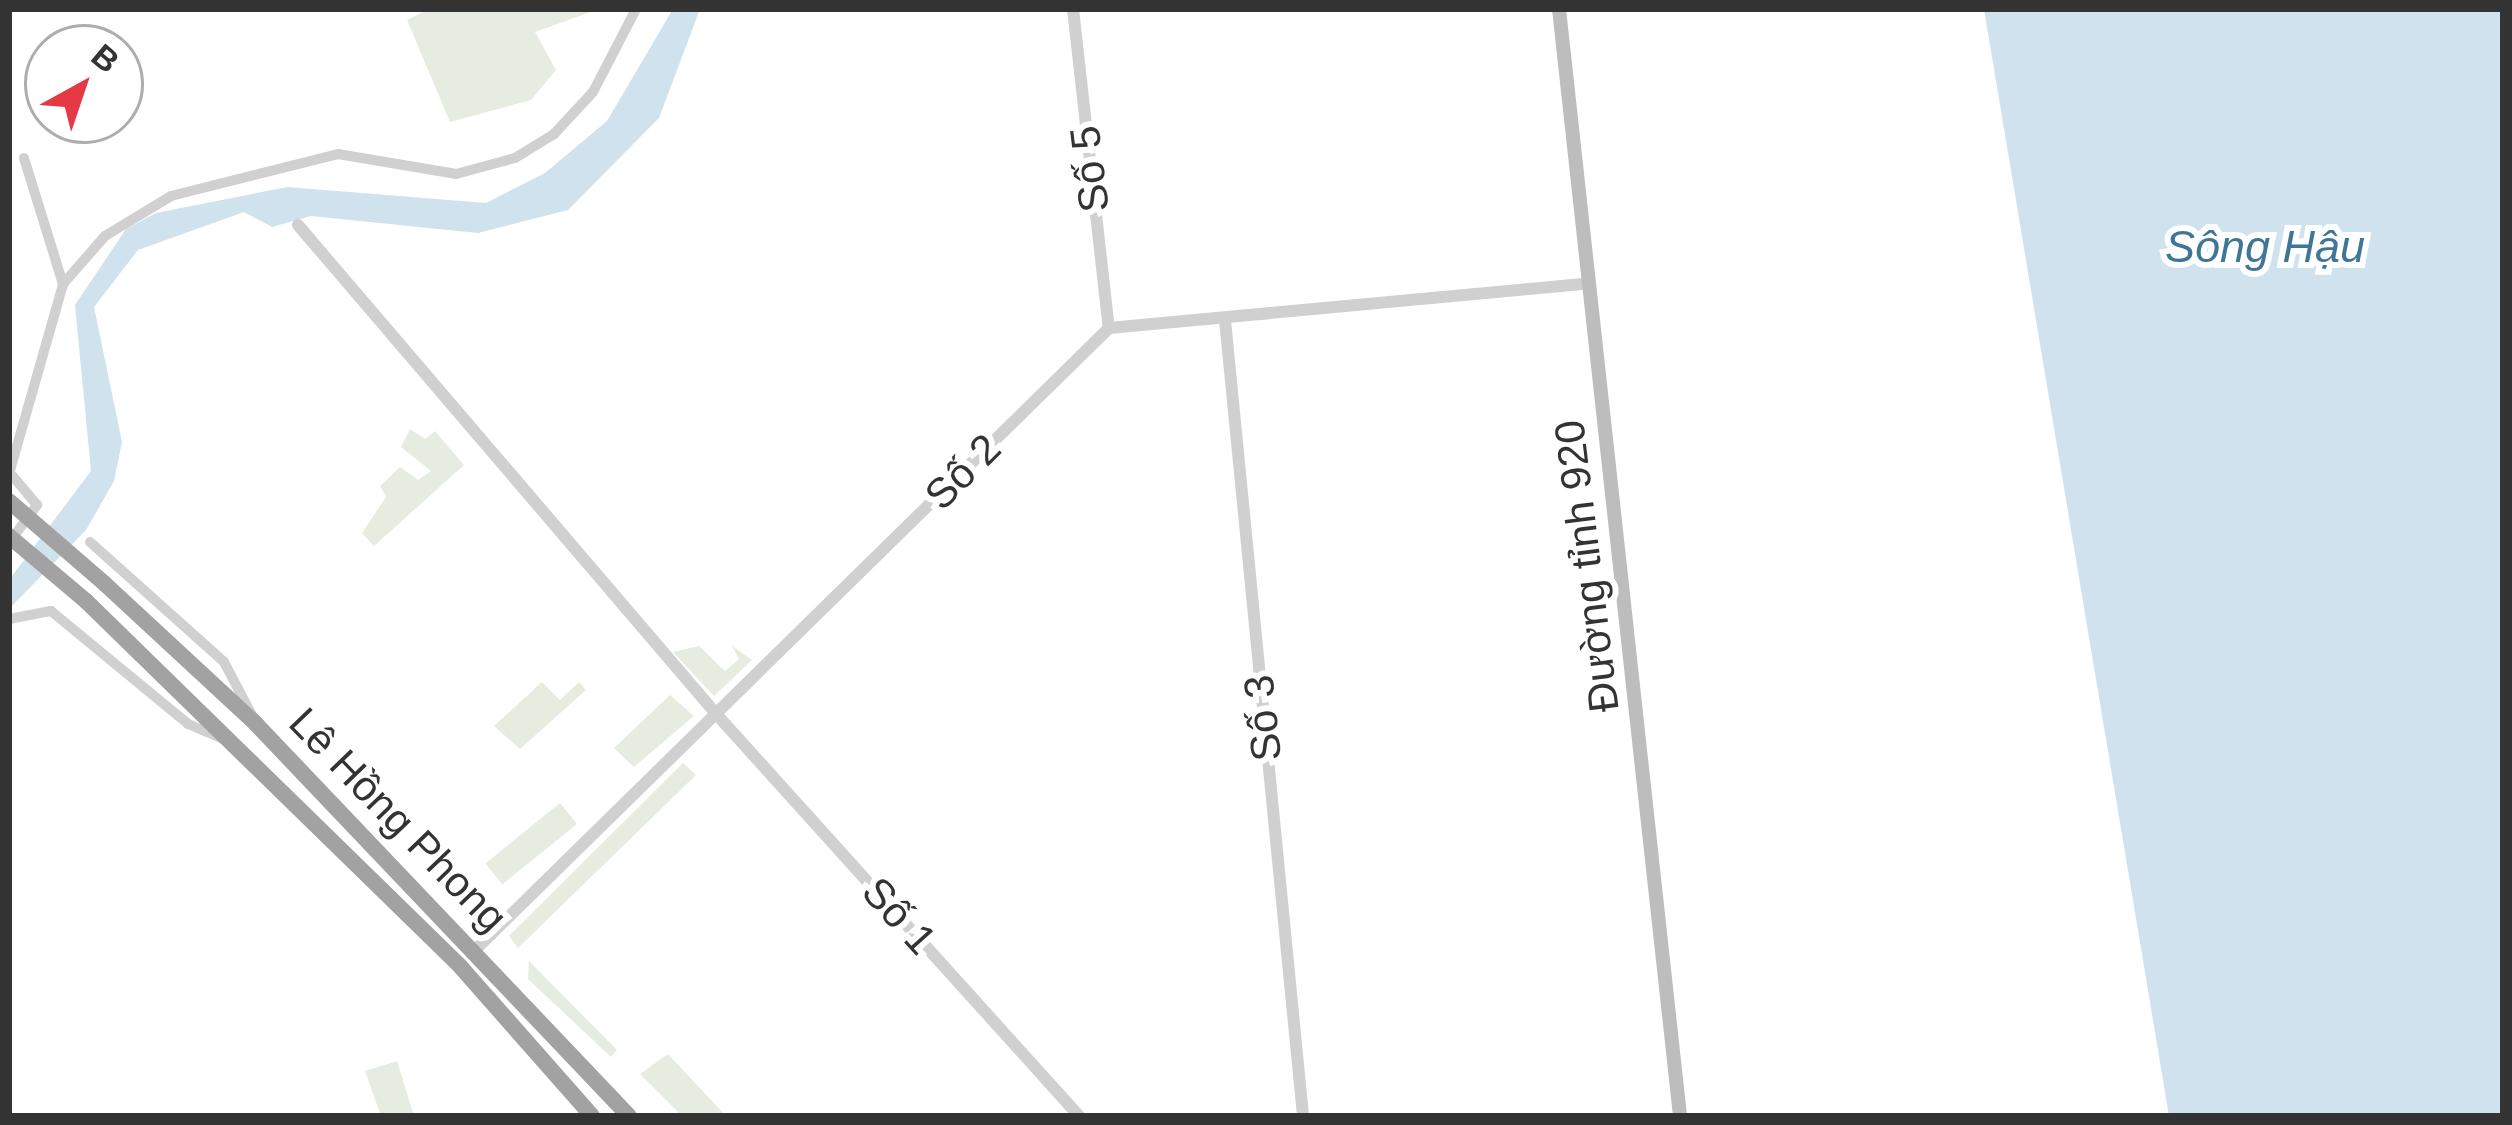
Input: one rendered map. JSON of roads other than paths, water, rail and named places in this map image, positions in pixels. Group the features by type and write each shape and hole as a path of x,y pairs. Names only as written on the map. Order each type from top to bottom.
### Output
{"highway":[{"name":"Lê Hồng Phong","path":"9,501 256,724 629,1116"},
{"name":"Lê Hồng Phong","path":"9,539 86,601 236,741 459,965 592,1116"},
{"path":"459,965 475,950"}],"main road":[{"name":"Đường tỉnh 920","path":"1559,9 1681,1116"}],"street":[{"path":"9,539 37,505 10,474 61,291 121,223 194,190 338,154 456,174 515,158 554,134 593,92 636,9"},
{"name":"Số 5","path":"1073,9 1108,328"},
{"path":"23,158 61,291"},
{"name":"Số 1","path":"298,225 718,716 1078,1116"},
{"path":"1108,328 1586,284"},
{"name":"Số 3","path":"1225,320 1304,1116"},
{"name":"Số 2","path":"475,950 1108,328"},
{"path":"89,542 224,662 256,724"},
{"path":"9,619 51,611 188,724 236,741"}],"water":[{"path":"673,9 700,9 659,118 568,210 478,233 311,216 272,227 244,212 138,250 94,307 122,442 114,481 86,530 9,609 9,580 91,471 75,305 126,229 156,213 287,187 486,203 545,173 607,121"},
{"name":"Sông Hậu","path":"1984,9 2503,9 2503,1116 2169,1116"}]}
